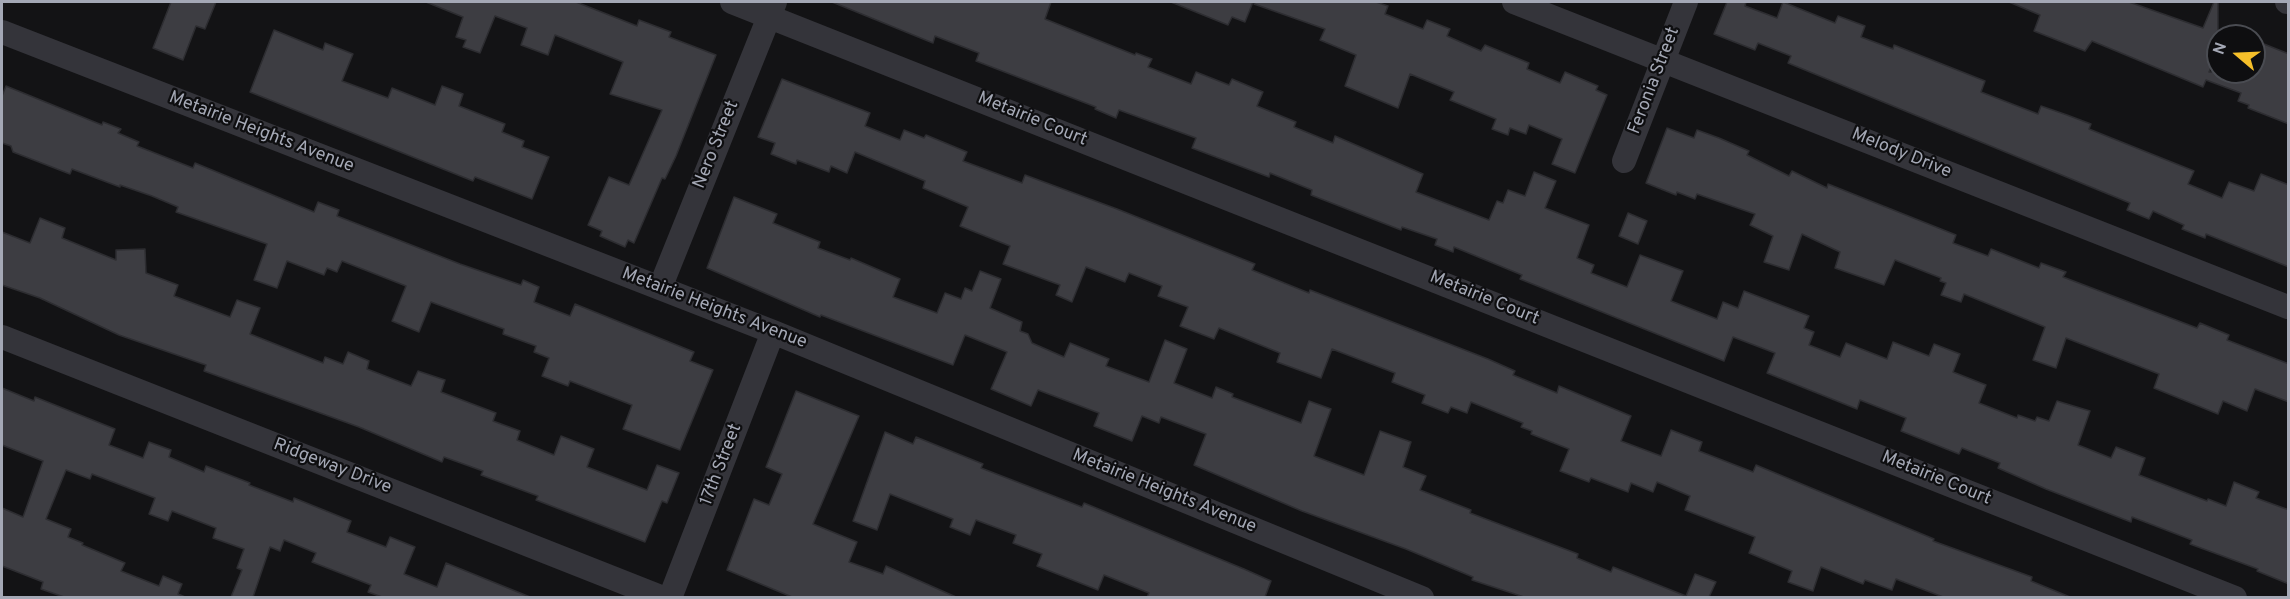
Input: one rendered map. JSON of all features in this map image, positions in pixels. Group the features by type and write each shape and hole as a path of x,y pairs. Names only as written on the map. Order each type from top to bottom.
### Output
{"street":[{"name":"Metairie Court","path":"732,2 772,9 2235,597"},
{"name":"Melody Drive","path":"1514,2 2289,307"},
{"name":"Feronia Street","path":"1624,161 1686,2"},
{"name":"Nero Street","path":"660,288 772,9"},
{"name":"Metairie Heights Avenue","path":"2,32 773,332 1422,597"},
{"name":"17th Street","path":"670,597 773,332"},
{"name":"Ridgeway Drive","path":"2,337 663,597"}],"building":[{"path":"171,2 216,2 205,29 196,26 183,60 153,48"},
{"path":"426,2 576,2 637,26 639,20 671,32 669,37 716,55 676,156 665,179 662,178 634,243 628,240 625,247 600,236 602,231 588,225 609,177 629,185 662,110 610,94 623,62 555,35 548,55 521,45 527,28 495,16 480,53 463,47 466,40 456,37 463,17"},
{"path":"832,2 1051,2 1045,19 1135,55 1136,53 1152,59 1148,67 1191,84 1196,72 1229,85 1232,79 1263,92 1257,106 1296,122 1294,127 1333,143 1335,136 1423,174 1416,192 1489,220 1497,201 1503,203 1508,190 1525,196 1534,172 1556,181 1545,208 1589,225 1577,258 1594,265 1591,273 1627,287 1640,255 1683,271 1671,301 1717,319 1723,302 1738,308 1744,291 1809,316 1804,328 1814,332 1809,345 1840,357 1846,343 1887,359 1893,342 1929,356 1934,344 1960,354 1953,372 1986,385 1979,403 2017,418 2018,415 2035,421 2037,417 2049,421 2057,401 2090,411 2078,445 2111,458 2116,447 2145,458 2139,475 2226,506 2234,482 2259,492 2256,498 2289,510 2289,584 2257,571 2258,569 2190,544 2192,540 2132,517 2131,522 2046,489 1998,468 2000,463 1962,448 1959,454 1901,431 1906,418 1860,400 1857,409 1767,373 1775,353 1733,337 1724,361 1520,279 1522,275 1454,247 1453,252 1435,245 1437,239 1402,227 1401,230 1311,195 1312,190 1270,173 1269,177 1192,148 1196,138 1119,110 1116,118 1095,109 1096,107 976,61 979,53 935,36 933,43"},
{"path":"1171,2 1253,2 1245,22 1232,17 1228,25"},
{"path":"1255,2 1376,2 1388,6 1385,14 1423,29 1427,20 1450,29 1447,36 1481,51 1485,45 1529,63 1527,69 1560,83 1565,72 1598,86 1596,90 1607,95 1575,173 1552,164 1562,139 1529,125 1526,134 1510,128 1508,135 1492,129 1496,119 1450,100 1454,92 1410,74 1398,108 1345,86 1356,55 1320,40 1325,29 1254,4"},
{"path":"1727,2 1746,2 1745,6 1777,18 1783,2 1835,23 1838,16 1865,26 1861,37 1893,49 1894,45 1985,81 1981,92 2038,114 2041,106 2067,115 2091,124 2089,129 2194,171 2188,184 2222,198 2229,182 2254,191 2261,174 2289,185 2289,267 2206,234 2205,238 2182,229 2184,225 2153,211 2149,219 2127,210 2130,203 1788,63 1791,56 1758,43 1755,50 1714,34"},
{"path":"2009,2 2129,2 2203,28 2214,2 2218,2 2218,24 2206,24 2206,80 2203,87 2092,41 2085,51 2034,31 2040,15"},
{"path":"274,30 323,50 325,43 353,54 342,81 388,98 392,88 435,105 442,86 463,94 459,106 505,124 502,132 524,141 522,147 549,157 532,199 475,177 473,181 250,92"},
{"path":"2266,45 2289,54 2289,124 2248,108 2249,105 2238,101 2241,93 2217,84 2266,84"},
{"path":"782,79 870,113 865,126 900,140 904,130 924,138 926,135 967,152 963,161 1022,183 1025,175 1117,209 1255,264 1252,270 1488,359 1515,371 1513,375 1557,393 1559,386 1631,416 1621,441 1661,456 1671,430 1702,442 1699,451 1753,472 1756,465 1934,539 1933,541 2032,577 2031,581 2070,597 1943,597 1896,579 1892,590 1865,580 1863,584 1821,567 1813,591 1788,582 1792,571 1749,553 1755,537 1685,510 1690,496 1657,482 1653,492 1631,483 1628,492 1591,478 1589,482 1560,471 1569,449 1531,434 1532,431 1521,427 1523,423 1471,402 1467,413 1451,407 1448,413 1422,403 1425,395 1392,382 1395,373 1332,349 1321,378 1277,362 1280,353 1219,328 1214,339 1180,326 1188,307 1158,296 1162,286 1129,273 1125,282 1086,267 1072,302 1056,295 1060,285 1003,264 1010,246 960,226 968,207 923,188 925,181 855,152 847,173 831,166 829,172 797,160 796,164 771,154 775,143 758,137"},
{"path":"6,86 102,125 103,122 121,129 118,133 139,142 137,146 193,168 195,163 314,212 318,202 339,210 337,216 460,264 521,285 523,280 539,287 534,302 570,316 575,304 694,352 690,361 713,370 680,450 623,429 632,405 570,381 568,386 542,376 549,358 534,352 536,346 503,334 504,329 431,302 419,332 392,321 406,286 342,261 337,272 327,268 324,275 287,261 277,288 254,280 267,244 176,212 178,207 152,196 72,169 70,174 13,152 11,146 2,143 2,96"},
{"path":"1667,128 1694,138 1697,130 1719,138 1749,151 1747,155 1789,176 1792,171 1827,188 1828,184 1956,235 1953,243 1988,256 1991,249 2039,268 2041,263 2066,272 2063,277 2197,328 2200,323 2229,335 2227,340 2289,364 2289,402 2255,389 2247,411 2223,401 2218,414 2154,388 2159,374 2066,338 2056,368 2033,360 2045,327 1964,294 1961,302 1941,295 1946,283 1940,281 1941,278 1895,260 1884,285 1835,268 1840,252 1802,234 1789,270 1764,262 1773,236 1750,225 1755,214 1697,194 1695,199 1677,192 1676,195 1646,183"},
{"path":"734,197 777,214 773,223 820,242 818,248 850,260 851,258 900,279 893,297 937,313 945,293 961,299 965,288 972,291 980,271 1001,279 990,308 1022,322 1020,331 1028,334 1032,343 1064,357 1070,343 1109,359 1106,366 1149,382 1165,340 1187,349 1174,383 1212,398 1216,387 1233,394 1232,397 1301,423 1309,401 1331,409 1314,456 1364,475 1380,431 1411,442 1403,467 1426,476 1420,490 1471,510 1470,513 1578,554 1577,558 1611,572 1613,567 1686,596 1695,574 1716,582 1709,597 1524,597 1472,580 1473,577 1406,549 1302,511 1194,465 1206,434 1161,417 1159,423 1142,416 1132,441 1094,426 1099,413 1038,390 1031,406 991,389 1007,352 965,335 953,365 821,315 820,317 707,268"},
{"path":"1628,213 1647,221 1638,244 1619,236"},
{"path":"40,218 65,228 62,238 116,260 116,250 145,249 146,273 178,285 174,296 230,317 237,300 260,308 250,334 323,363 325,357 343,364 348,352 369,361 367,369 411,386 418,371 445,380 441,392 496,413 493,421 520,431 517,440 554,455 561,436 594,449 587,467 647,490 657,465 679,473 667,503 662,501 645,542 536,500 538,496 481,475 483,471 444,457 442,462 359,427 204,371 206,365 119,335 40,298 2,285 2,232 30,243"},
{"path":"2,388 34,401 35,397 115,429 109,445 143,458 149,442 171,450 169,457 204,472 206,466 293,502 294,498 351,521 347,532 386,547 390,537 415,547 404,574 437,587 446,563 530,597 382,597 368,592 371,585 312,562 316,553 284,540 280,551 270,547 253,597 231,597 242,570 237,568 244,549 213,538 216,528 172,511 168,521 149,514 155,498 92,474 90,479 66,470 46,519 71,529 68,537 83,543 82,545 125,563 121,571 159,586 163,576 182,584 178,594 185,597 64,597 41,589 43,582 2,566 2,508 23,517 43,461 2,445"},
{"path":"796,391 859,416 813,524 857,542 849,562 883,574 886,566 956,597 792,597 727,570 754,499 769,505 782,474 766,467"},
{"path":"885,432 913,444 916,437 983,464 981,468 1082,507 1084,503 1244,569 1271,581 1265,597 1147,597 1149,593 1104,575 1098,590 1037,566 1042,554 1013,543 1016,535 976,520 970,535 950,527 953,519 890,494 877,530 853,521"}]}
